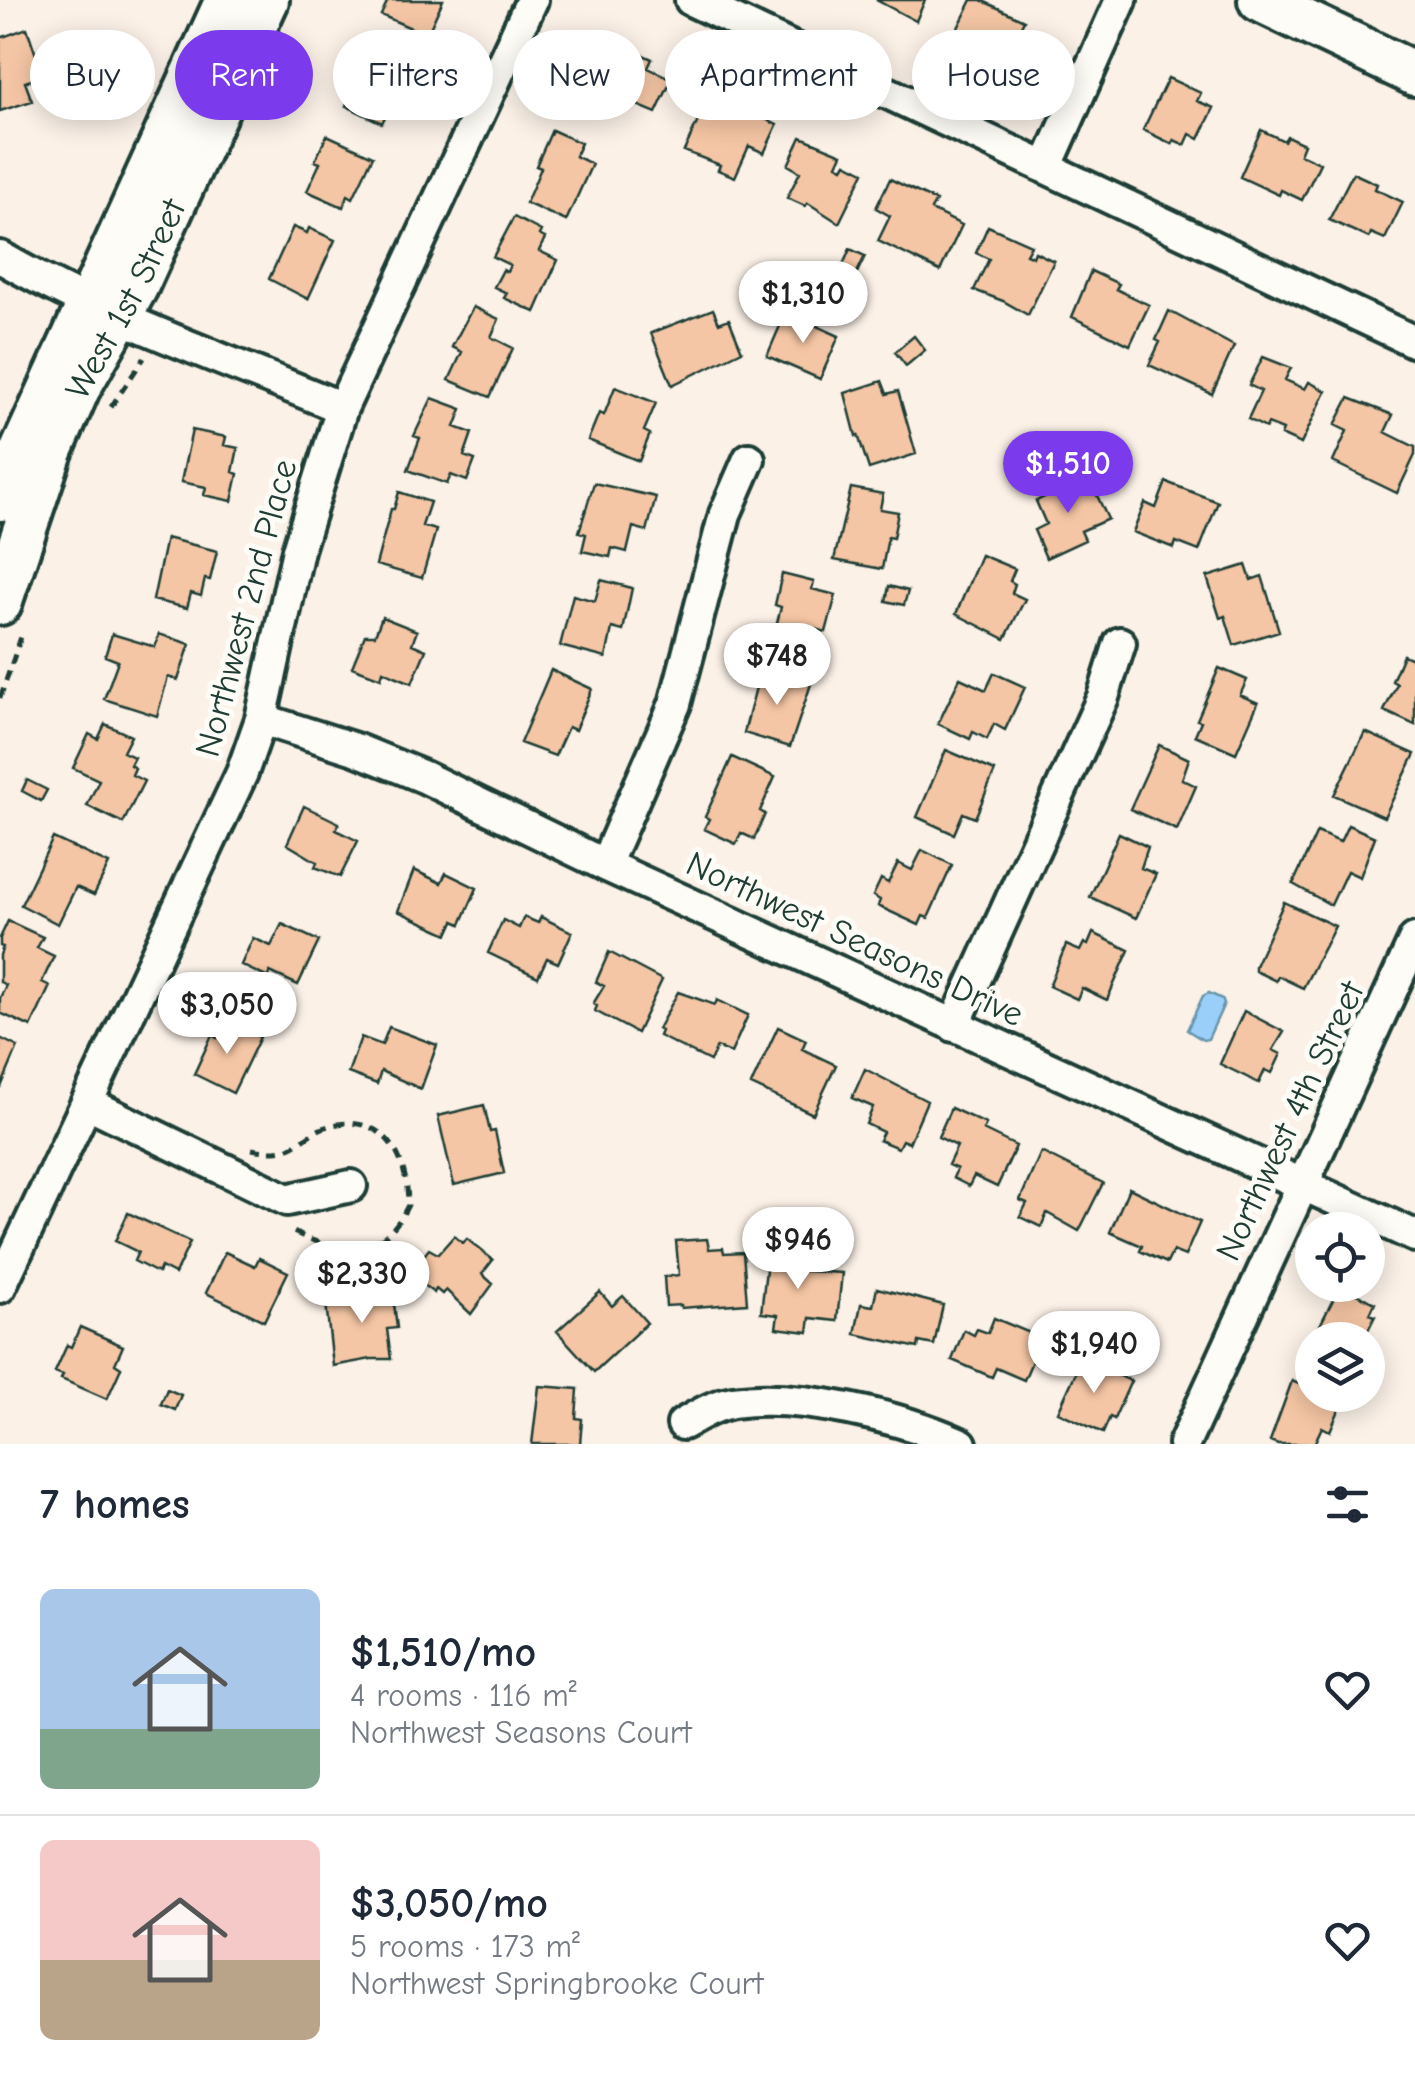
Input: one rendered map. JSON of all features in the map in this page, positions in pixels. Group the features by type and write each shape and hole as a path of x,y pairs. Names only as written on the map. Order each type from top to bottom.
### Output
{"main road":[{"name":"West 1st Street","path":"0,603 104,309 228,0"},
{"name":"West 1st Street","path":"0,499 104,309 136,286 267,0"},
{"path":"1260,0 1415,74"}],"street":[{"name":"Northwest 2nd Place","path":"0,1287 242,773 261,719 298,550 342,408 532,0"},
{"path":"690,0 1415,342"},
{"path":"1046,168 1121,0"},
{"path":"0,256 36,278 104,309 342,408"},
{"path":"605,866 675,704 726,514 749,459"},
{"path":"954,1026 1103,697 1120,643"},
{"name":"Northwest Seasons Drive","path":"261,719 355,749 424,777 605,866 1415,1236"},
{"name":"Northwest 4th Street","path":"1184,1444 1415,939"},
{"path":"88,1103 287,1200 351,1186"},
{"path":"683,1424 729,1403 787,1401 889,1418 961,1444"}],"water":[{"path":"1209,993 1224,1004 1208,1039 1203,1040 1187,1030 1203,996"}],"building":[{"path":"388,0 443,0 429,30 416,30 381,15"},
{"path":"876,0 925,0 916,21"},
{"path":"972,0 981,0 1024,20 1019,30 957,30"},
{"path":"27,28 30,37 30,80 25,82 30,102 0,111 0,38"},
{"path":"645,56 652,59 648,68 665,76 665,94 656,113 645,108"},
{"path":"1168,78 1201,93 1197,101 1214,108 1199,139 1190,134 1185,145 1174,140 1172,144 1143,130"},
{"path":"698,120 767,120 777,125 764,153 749,146 735,177 718,170 720,165 684,151"},
{"path":"552,130 581,143 575,156 592,164 566,221 526,203"},
{"path":"1261,130 1284,141 1287,136 1304,144 1300,154 1320,163 1302,200 1281,190 1279,195 1240,177"},
{"path":"327,135 373,156 353,198 348,195 343,207 307,191"},
{"path":"801,137 842,154 837,165 843,168 846,163 864,172 839,223 808,203 805,206 787,198 800,172 788,165"},
{"path":"1353,173 1403,202 1385,239 1371,233 1369,238 1329,220"},
{"path":"890,179 936,201 931,210 962,225 940,271 878,241 890,216 876,208"},
{"path":"514,217 541,231 539,235 545,238 539,251 558,260 535,312 504,298 507,293 494,287 510,265 493,257"},
{"path":"988,226 1031,245 1026,254 1033,257 1035,252 1054,261 1028,315 974,290 989,259 976,253"},
{"path":"293,227 307,233 309,228 335,240 308,299 269,279"},
{"path":"850,249 865,256 853,281 839,274"},
{"path":"765,261 797,275 784,304 752,291"},
{"path":"1091,271 1149,305 1130,345 1072,317"},
{"path":"473,307 499,319 491,337 513,348 490,397 449,380 462,352 452,347"},
{"path":"713,309 719,323 729,319 742,351 672,385 651,333"},
{"path":"1169,311 1234,346 1212,394 1149,365"},
{"path":"786,312 839,336 820,379 767,356"},
{"path":"914,336 925,350 906,366 895,352"},
{"path":"1263,357 1291,368 1285,380 1305,389 1309,382 1326,391 1301,444 1281,435 1283,430 1268,424 1266,428 1248,419 1261,391 1249,385"},
{"path":"882,381 887,394 898,391 916,454 869,469 845,393"},
{"path":"615,387 656,403 644,431 650,434 639,461 588,440"},
{"path":"432,398 462,409 455,427 472,433 464,456 475,460 467,481 451,475 447,484 408,470 420,438 414,436"},
{"path":"1349,398 1393,415 1385,432 1415,447 1397,493 1333,462 1347,431 1335,425"},
{"path":"192,430 226,437 224,445 238,448 232,501 204,495 206,487 181,482"},
{"path":"1088,476 1108,519 1081,531 1085,540 1046,558 1034,530 1046,524 1036,501"},
{"path":"1166,482 1218,502 1199,551 1176,542 1174,548 1133,532 1145,503 1156,508"},
{"path":"594,483 656,497 647,531 633,527 627,552 612,548 610,557 582,551 586,534 579,532"},
{"path":"851,488 883,494 880,509 898,512 882,569 834,560"},
{"path":"399,492 430,502 422,526 436,530 422,578 376,565"},
{"path":"166,538 217,551 210,580 205,579 201,596 191,593 187,608 153,600"},
{"path":"981,555 1015,569 1010,581 1015,584 1012,593 1025,599 1005,639 956,614"},
{"path":"1246,565 1251,580 1262,576 1279,631 1234,645 1225,616 1220,618 1207,577"},
{"path":"782,574 814,582 812,589 836,595 826,632 815,629 811,645 774,635 781,607 775,605"},
{"path":"601,580 632,588 623,631 612,628 606,658 560,646 573,595 595,601"},
{"path":"889,586 908,591 904,605 886,601"},
{"path":"382,617 417,631 412,644 426,650 412,683 383,671 381,678 352,667 365,635 375,635"},
{"path":"112,634 155,647 159,634 190,644 178,680 168,677 157,716 104,699 118,661 105,656"},
{"path":"1403,655 1415,660 1415,725 1384,711 1397,684 1392,681"},
{"path":"761,668 811,684 790,747 744,733"},
{"path":"1219,668 1247,680 1240,695 1258,703 1236,753 1195,735 1201,721 1197,720"},
{"path":"551,670 592,689 575,730 568,727 555,756 520,743"},
{"path":"994,673 1025,687 1005,730 994,724 987,739 973,732 970,739 938,724 960,678 986,690"},
{"path":"105,724 131,736 123,752 134,757 130,765 135,768 132,775 144,781 123,823 87,806 99,780 73,768 89,734 98,739"},
{"path":"1365,732 1415,754 1384,817 1334,795"},
{"path":"1159,745 1189,759 1182,779 1196,786 1177,830 1130,809"},
{"path":"946,750 995,771 975,818 963,813 954,834 917,817"},
{"path":"732,757 775,777 760,811 765,814 754,839 741,833 736,844 704,829 709,819 705,817"},
{"path":"27,780 47,790 41,801 22,791"},
{"path":"304,806 339,823 336,830 358,841 340,877 315,867 317,862 287,844"},
{"path":"1348,825 1375,837 1360,877 1347,871 1331,905 1293,884 1317,832 1340,842"},
{"path":"1119,833 1148,847 1141,868 1156,874 1136,918 1090,897"},
{"path":"53,838 109,864 94,895 76,887 58,924 21,905"},
{"path":"922,850 952,865 928,918 923,916 919,925 878,906 880,900 873,896 881,879 888,883 898,863 912,870"},
{"path":"414,870 441,883 446,873 477,888 461,924 454,921 448,934 398,911"},
{"path":"1284,902 1335,926 1303,988 1255,971"},
{"path":"524,917 538,923 541,917 572,932 558,963 547,958 538,977 488,953 503,920 519,928"},
{"path":"8,921 43,937 37,948 54,956 42,982 50,986 31,1027 0,1013 0,998 6,985 0,982 0,938"},
{"path":"282,924 319,941 298,985 270,972 268,978 241,965 253,938 271,946"},
{"path":"1093,933 1129,950 1107,1000 1082,988 1077,999 1049,986 1066,945 1080,951"},
{"path":"609,952 662,980 637,1033 595,1011 597,1006 593,1004 604,986 596,982"},
{"path":"678,992 715,1005 717,1000 748,1015 731,1053 717,1047 710,1061 659,1036 658,1029"},
{"path":"1244,1011 1284,1032 1273,1050 1281,1054 1272,1073 1265,1070 1259,1083 1220,1064"},
{"path":"223,1025 232,1029 234,1025 260,1037 233,1093 194,1074 212,1035 217,1038"},
{"path":"389,1027 437,1045 421,1089 381,1071 377,1084 348,1073 361,1037 382,1045"},
{"path":"778,1027 806,1040 802,1049 836,1065 813,1114 751,1085"},
{"path":"0,1038 18,1047 1,1087 0,1087"},
{"path":"865,1069 927,1101 909,1143 902,1140 898,1148 879,1140 883,1132 866,1124 873,1107 852,1098"},
{"path":"484,1105 490,1132 495,1131 504,1173 454,1185 438,1116"},
{"path":"951,1108 986,1124 983,1130 1016,1146 997,1187 974,1176 969,1186 953,1178 957,1169 948,1165 957,1146 938,1137"},
{"path":"1041,1152 1103,1183 1079,1231 1047,1213 1041,1227 1020,1217 1027,1203 1020,1200"},
{"path":"1129,1188 1200,1222 1185,1256 1173,1251 1167,1263 1110,1232"},
{"path":"128,1213 190,1242 175,1274 161,1267 158,1273 134,1261 138,1252 115,1241"},
{"path":"454,1236 463,1243 467,1239 493,1260 482,1274 493,1284 471,1314 446,1290 442,1294 436,1289 434,1293 409,1274 429,1249 438,1254"},
{"path":"707,1239 709,1249 743,1252 747,1303 666,1306 664,1277 679,1275 676,1241"},
{"path":"769,1243 792,1246 789,1270 842,1273 837,1321 810,1318 808,1332 776,1328 778,1315 761,1313"},
{"path":"225,1252 255,1266 259,1258 288,1272 264,1321 206,1293"},
{"path":"392,1287 397,1328 387,1329 391,1359 333,1366 326,1303 345,1301 350,1305 349,1292"},
{"path":"877,1288 943,1305 934,1345 919,1342 918,1348 855,1334 861,1304 873,1306"},
{"path":"600,1292 612,1306 623,1296 647,1323 594,1372 557,1331"},
{"path":"1332,1302 1375,1303 1370,1314 1375,1316 1372,1322 1322,1322"},
{"path":"994,1318 1042,1338 1024,1380 996,1368 992,1377 952,1360 964,1330 974,1335 977,1329 988,1333"},
{"path":"80,1327 123,1346 115,1364 121,1368 107,1399 61,1379 63,1375 55,1372"},
{"path":"1082,1359 1131,1381 1114,1419 1110,1417 1103,1433 1058,1412"},
{"path":"1292,1381 1295,1412 1338,1412 1330,1431 1322,1427 1314,1444 1270,1441"},
{"path":"539,1386 578,1389 576,1418 582,1419 580,1444 532,1444"},
{"path":"167,1389 181,1395 175,1410 161,1404"}]}
